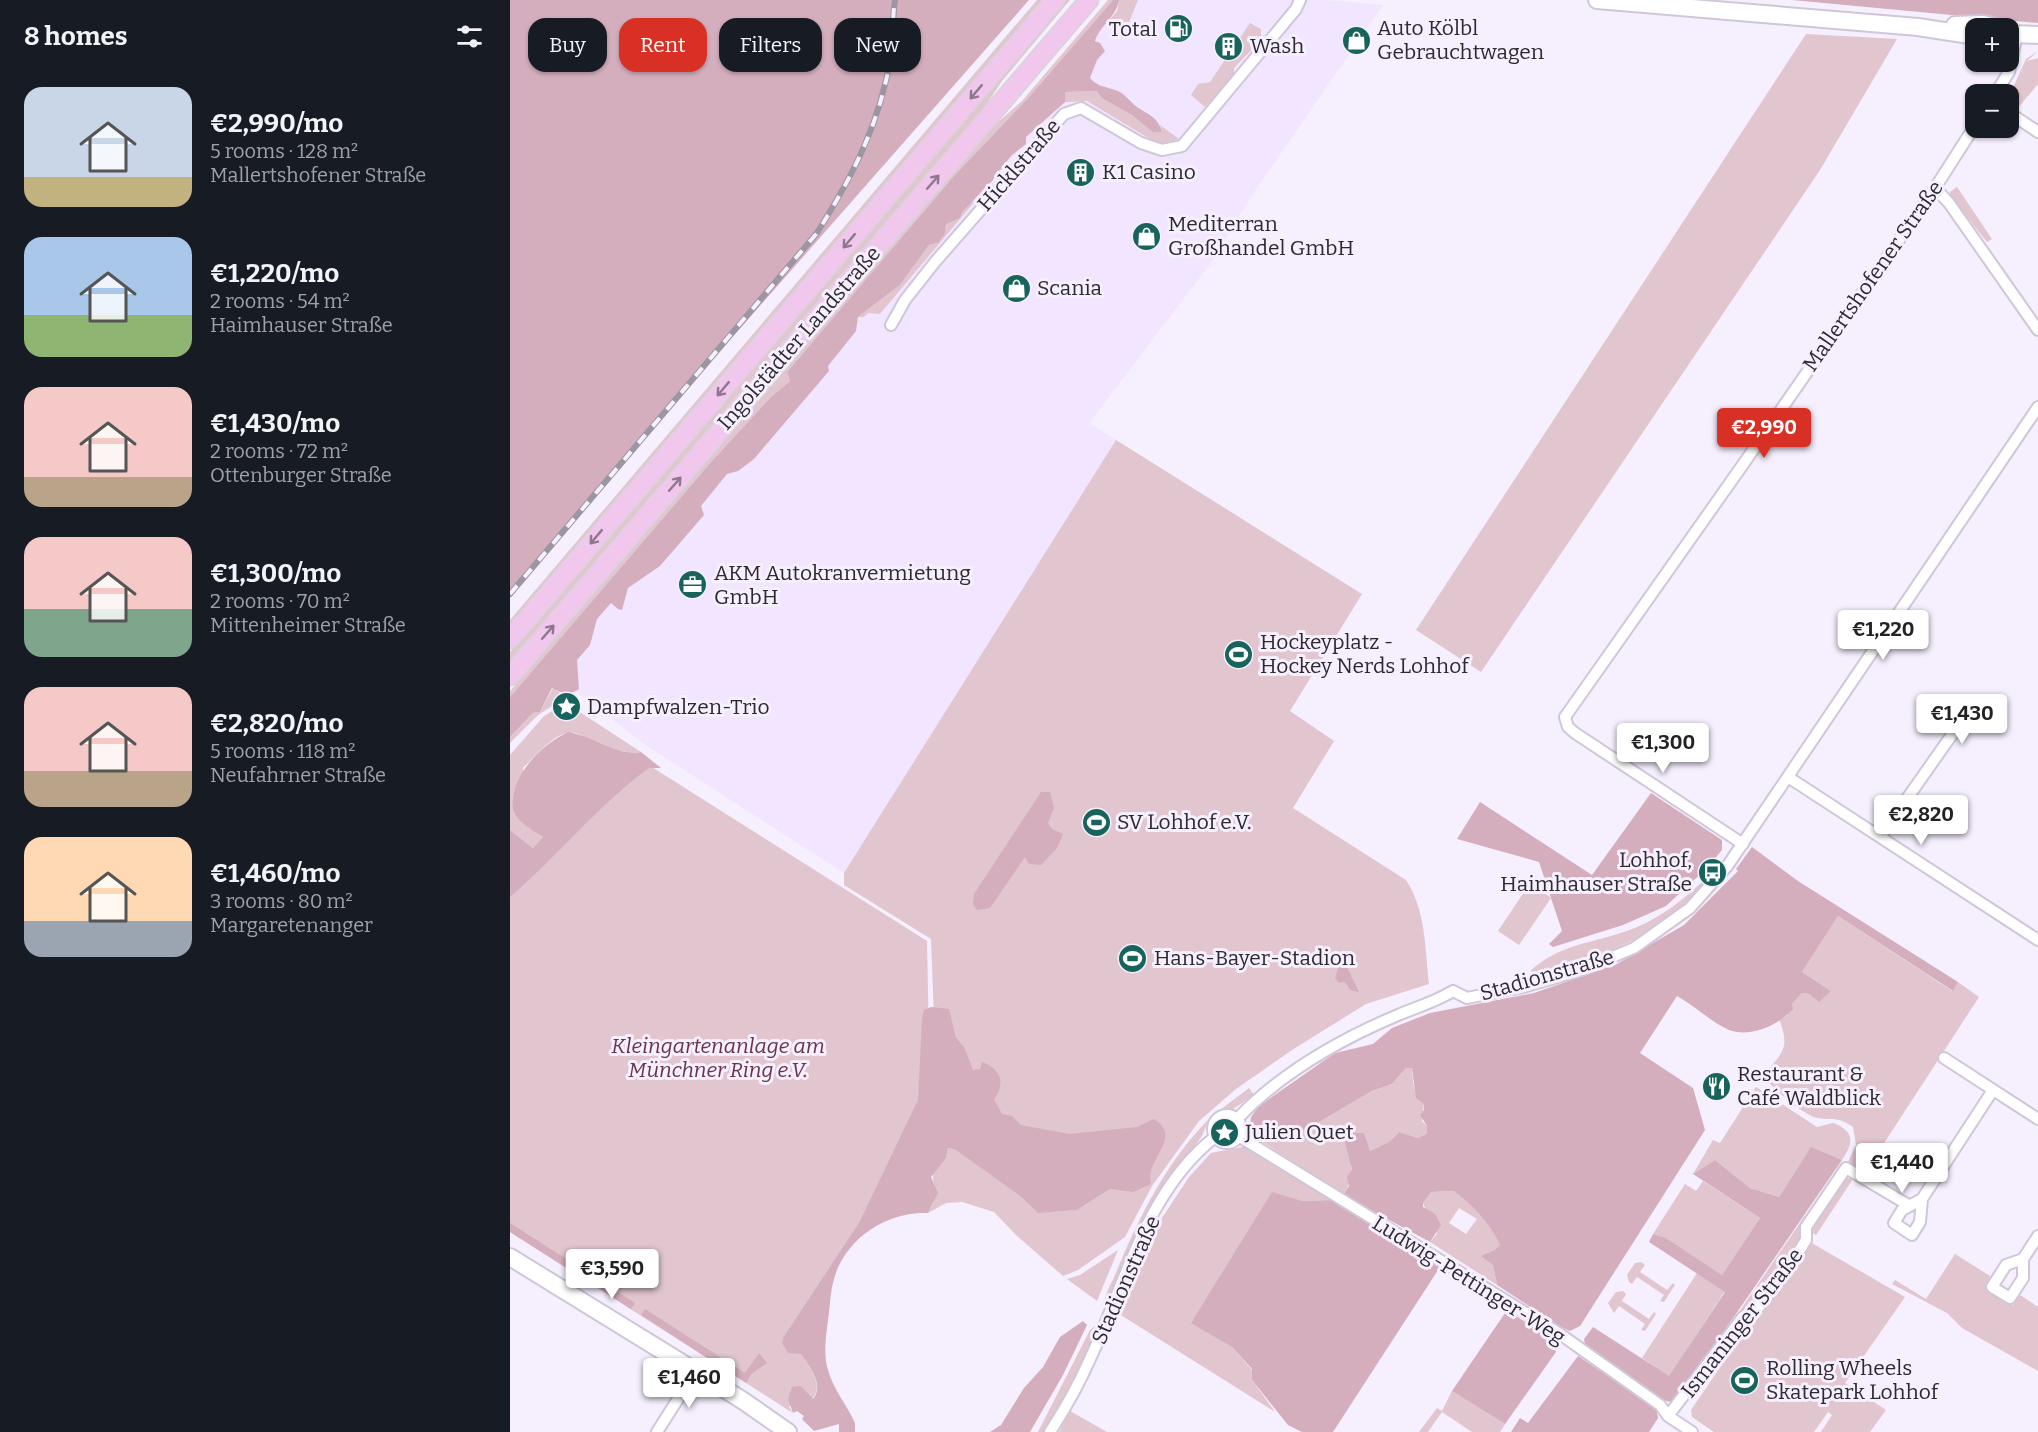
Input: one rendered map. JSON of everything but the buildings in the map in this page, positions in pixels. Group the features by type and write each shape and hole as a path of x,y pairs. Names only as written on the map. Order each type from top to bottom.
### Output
{"main road":[{"name":"Ingolstädter Landstraße","path":"510,639 1055,0"},
{"name":"Ingolstädter Landstraße","path":"510,676 1089,0"},
{"path":"1597,0 1918,27 1965,34"},
{"path":"1918,27 1965,25"},
{"path":"2019,34 2038,35"},
{"path":"510,1257 788,1432"}],"street":[{"name":"Hicklstraße","path":"891,325 905,300 935,262 1064,114 1082,108 1141,143 1162,150 1182,146 1296,9 1300,0"},
{"path":"2019,119 2038,132"},
{"name":"Mallertshofener Straße","path":"1743,844 1575,733 1565,722 1566,713 1935,188 1967,138"},
{"path":"1935,188 1949,203 2038,330"},
{"path":"1743,844 2038,407"},
{"path":"1880,837 1963,719 1982,706"},
{"path":"1788,777 2038,940"},
{"name":"Stadionstraße","path":"1050,1432 1091,1358 1125,1271 1147,1226 1174,1183 1215,1137 1213,1130 1217,1119 1227,1115 1237,1119 1257,1099 1310,1062 1398,1015 1453,991 1467,998 1523,987 1581,970 1634,948 1690,908 1724,870 1743,844"},
{"path":"1944,1058 2038,1119"},
{"path":"1922,1199 1920,1222 1912,1235 1894,1223 1902,1210 1922,1199 1993,1090"},
{"path":"1215,1137 1227,1144 1240,1137 1241,1126 1237,1119"},
{"name":"Ludwig-Pettinger-Weg","path":"1240,1137 1560,1334 1660,1405 1668,1416 1692,1432"},
{"name":"Ismaninger Straße","path":"1668,1416 1743,1317 1759,1307 1784,1275 1806,1240 1806,1227 1846,1168 1910,1206"},
{"path":"2023,1259 2038,1236"},
{"path":"657,1432 695,1372"}],"shaded area":[{"path":"510,0 1029,0 510,590"},
{"path":"1113,0 1119,0 1117,6 1095,41 1100,43 1105,51 1097,60 1090,78 1099,85 1122,93 1137,107 1149,114 1162,132 1153,132 1132,115 1102,98 1097,91 1065,92 1065,102 1026,137 1026,144 1011,156 992,181 962,212 960,218 946,224 945,234 938,243 929,245 900,285 858,317 856,331 828,366 829,371 754,459 738,471 727,474 701,506 704,515 660,566 628,588 622,610 611,603 597,619 590,645 577,660 579,689 566,693 552,688 540,712 533,713 510,737 510,697 711,462 771,397 790,381 787,372 953,177 1029,97"},
{"path":"1138,0 1325,0 1383,5 1252,195 1210,264 1089,423 1116,440 844,873 647,746 549,671 857,328 858,317 864,317 868,313 880,314 1011,156 1020,151 1025,137 1056,110 1097,32 1107,23 1124,35"},
{"path":"1792,0 2038,0 2038,23 2019,21 2019,18 1985,18"},
{"path":"568,732 622,751 641,752 661,768 649,768 630,782 510,897 510,830 533,848 543,837 526,826 515,814 513,796 517,784 522,773 538,753"},
{"path":"1041,792 1050,792 1054,808 1048,823 1052,829 1063,834 1057,848 1041,865 1029,864 1025,857 990,908 977,910 973,904 974,894"},
{"path":"1651,793 1722,840 1722,850 1707,868 1666,906 1623,925 1553,947 1549,944 1562,931 1539,862 1457,839 1480,802 1592,875"},
{"path":"1752,847 1798,881 1958,982 1953,991 1838,916 1802,972 1831,991 1819,1002 1808,993 1802,993 1792,1004 1793,1009 1772,1025 1755,1031 1737,1032 1722,1027 1677,996 1640,1053 1693,1088 1705,1130 1580,1326 1570,1331 1561,1327 1497,1285 1493,1265 1481,1256 1495,1250 1500,1245 1480,1215 1454,1191 1431,1192 1423,1203 1423,1207 1435,1214 1441,1225 1430,1242 1343,1195 1349,1186 1347,1177 1352,1169 1345,1143 1352,1133 1364,1133 1370,1151 1389,1142 1399,1132 1418,1138 1427,1134 1427,1126 1420,1115 1424,1110 1424,1104 1416,1098 1412,1068 1406,1068 1392,1084 1372,1091 1309,1128 1264,1143 1249,1132 1251,1117 1259,1106 1335,1053 1373,1044 1392,1028 1430,1013 1534,993 1617,964 1684,925 1738,871 1736,869"},
{"path":"1347,961 1347,967 1359,992 1350,990 1345,982 1339,983 1335,978 1340,962"},
{"path":"931,1007 949,1009 956,1038 964,1047 973,1070 980,1069 982,1062 994,1068 1000,1077 1000,1087 994,1099 1002,1114 1012,1116 1021,1125 1069,1134 1137,1127 1154,1119 1162,1126 1165,1134 1164,1141 1150,1175 1151,1184 1133,1192 1110,1189 1077,1210 1038,1213 1020,1196 956,1150 948,1148 946,1158 931,1177 938,1193 928,1213 896,1217 881,1223 856,1242 838,1268 831,1292 826,1358 833,1384 855,1423 855,1432 839,1432 839,1424 814,1431 802,1419 804,1416 797,1411 793,1413 788,1399 792,1387 801,1386 813,1399 817,1382 801,1354 788,1353 782,1343 784,1336 860,1221 918,1100 922,1019 924,1010"},
{"path":"1811,1147 1842,1160 1678,1398 1671,1402 1662,1400 1586,1351 1584,1339 1593,1327 1669,1376 1725,1292 1649,1242 1653,1234 1666,1238 1722,1275 1760,1218 1693,1174 1715,1160 1750,1188 1779,1197"},
{"path":"1272,1192 1302,1201 1332,1200 1440,1267 1333,1432 1302,1432 1288,1425 1252,1380 1252,1369 1232,1347 1191,1323"},
{"path":"510,1223 635,1303 631,1309 510,1232"},
{"path":"645,1309 745,1373 759,1353 767,1363 751,1374 746,1383 641,1315"},
{"path":"1507,1310 1554,1341 1556,1352 1505,1424 1452,1391"},
{"path":"1083,1321 1087,1325 1063,1375 1030,1432 990,1432 1001,1425 1024,1388 1043,1367 1060,1337"},
{"path":"1578,1356 1656,1408 1658,1418 1649,1432 1511,1432 1520,1418 1528,1423"}],"green space":[{"path":"1037,0 1046,0 510,629 510,620"},
{"path":"1066,0 1070,0 1002,81 978,117 510,666 510,652"},
{"path":"1108,0 1113,0 1029,97 953,177 787,372 790,381 771,397 711,462 510,697 510,691 989,130 1022,101"},
{"path":"1119,0 1138,0 1124,35 1107,23 1117,11"},
{"path":"1250,23 1261,29 1261,40 1234,68 1234,75 1205,107 1191,95 1198,84 1210,82"},
{"path":"1806,34 1897,39 1820,170 1481,672 1416,630"},
{"path":"2038,51 2027,61 2038,58 2038,84 2019,107 2019,84 2015,84 2026,59"},
{"path":"1097,91 1153,132 1162,132 1160,125 1179,139 1160,145 1087,101 1065,102 1065,92"},
{"path":"1957,187 1992,239 1987,242 1950,196 1950,192"},
{"path":"981,194 880,314 868,313 864,317 858,317 900,285 929,245 938,243 945,234 946,224"},
{"name":"SV Lohhof e.V.","path":"1116,440 1362,594 1290,711 1334,741 1293,808 1406,880 1413,892 1421,917 1429,984 1366,1004 1292,1050 1236,1089 1199,1121 1152,1186 1125,1237 1078,1270 1063,1276 1016,1235 994,1212 962,1202 946,1203 928,1213 934,1202 933,1173 946,1158 948,1148 956,1150 937,1098 931,939 844,885 844,873","holes":["967,1157 1138,1190 1110,1189 1077,1210 1048,1212 1035,1210 1020,1196"]},
{"path":"553,688 561,694 571,694 538,715 510,743 510,737 533,713 540,712"},
{"path":"566,703 641,752 618,751 575,733 562,735 546,745 523,768 528,828 543,837 533,848 510,830 510,755 544,716"},
{"name":"Kleingartenanlage am Münchner Ring e.V.","path":"647,764 927,941 930,1094 897,1165 784,1336 794,1352 801,1354 814,1376 817,1388 812,1399 807,1393 789,1407 793,1413 510,1232 510,883"},
{"path":"1708,876 1711,879 1670,916 1630,942 1585,961 1534,978 1531,970 1542,961 1565,950 1624,932 1648,922 1679,902"},
{"path":"1530,883 1551,898 1519,945 1498,931"},
{"path":"1838,916 1952,991 1958,982 1979,997 1864,1174 1848,1162 1856,1145 1853,1127 1840,1120 1818,1118 1805,1113 1763,1076 1783,1050 1783,1029 1779,1019 1787,1016 1792,1004 1802,993 1831,991 1802,972"},
{"path":"1406,1068 1412,1068 1416,1092 1424,1103 1422,1121 1427,1126 1427,1135 1418,1138 1399,1132 1389,1142 1370,1151 1366,1143 1345,1143 1352,1170 1350,1182 1343,1195 1264,1143 1309,1128 1372,1091 1392,1084"},
{"path":"1756,1087 1817,1127 1833,1123 1846,1130 1850,1143 1842,1160 1811,1148 1779,1197 1750,1188 1715,1160 1693,1174 1713,1140 1720,1143"},
{"path":"1249,1088 1254,1095 1233,1109 1220,1110"},
{"path":"1209,1119 1202,1136 1161,1193 1104,1305 1106,1294 1154,1192 1179,1154"},
{"path":"1247,1146 1332,1200 1302,1201 1191,1322 1232,1347 1252,1370 1252,1380 1275,1412 1116,1312 1158,1224 1189,1177 1211,1153"},
{"path":"1843,1179 1853,1179 1816,1235 1813,1233 1813,1222 1819,1211 1825,1210"},
{"path":"1703,1181 1760,1218 1722,1275 1666,1238 1653,1234 1685,1184 1696,1191"},
{"path":"1454,1191 1491,1229 1500,1245 1494,1259 1497,1285 1430,1242 1437,1234 1423,1203 1431,1192","holes":["1459,1208 1477,1219 1466,1234 1449,1223"]},
{"path":"1806,1214 1800,1240 1759,1301 1739,1312"},
{"path":"1810,1242 1905,1297 1845,1383 1886,1410 1870,1432 1821,1432 1832,1415 1828,1412 1814,1432 1714,1432 1692,1417 1691,1410 1732,1350 1729,1345 1748,1319 1766,1309"},
{"path":"1118,1250 1097,1301 1067,1279 1080,1275"},
{"path":"1955,1254 1990,1276 1985,1287 2013,1305 2020,1295 2038,1307 2038,1371 1962,1328 1947,1313 1892,1284 1895,1280 1926,1299"},
{"path":"1641,1262 1645,1265 1640,1272 1667,1290 1673,1283 1675,1285 1664,1302 1660,1301 1664,1295 1637,1277 1632,1284 1629,1282 1627,1275 1635,1263"},
{"path":"1697,1273 1725,1291 1669,1377 1642,1358"},
{"path":"1623,1291 1626,1294 1622,1301 1649,1319 1654,1312 1656,1314 1645,1331 1641,1330 1645,1324 1619,1306 1614,1313 1608,1303 1616,1292"},
{"path":"1096,1325 1096,1332 1080,1370 1045,1432 1038,1432 1090,1330"},
{"path":"1452,1391 1505,1424 1500,1432 1472,1432 1442,1412 1428,1432 1419,1432 1437,1408 1442,1411"},
{"path":"1070,1411 1107,1432 1059,1432"}],"railway":[{"path":"510,594 817,233 853,169 880,104 891,55 895,0"}],"place":[{"name":"Total","path":"1178,29"},
{"name":"Auto Kölbl Gebrauchtwagen","path":"1356,40"},
{"name":"Wash","path":"1229,46"},
{"name":"K1 Casino","path":"1081,172"},
{"name":"Mediterran Großhandel GmbH","path":"1147,236"},
{"name":"Scania","path":"1016,288"},
{"name":"AKM Autokranvermietung GmbH","path":"693,585"},
{"name":"Hockeyplatz - Hockey Nerds Lohhof","path":"1239,654"},
{"name":"Dampfwalzen-Trio","path":"566,707"},
{"name":"SV Lohhof e.V.","path":"1096,822"},
{"name":"Lohhof, Haimhauser Straße","path":"1713,872"},
{"name":"Hans-Bayer-Stadion","path":"1133,958"},
{"name":"Restaurant & Café Waldblick","path":"1716,1086"},
{"name":"Julien Quet","path":"1224,1132"},
{"name":"Rolling Wheels Skatepark Lohhof","path":"1745,1380"}]}
